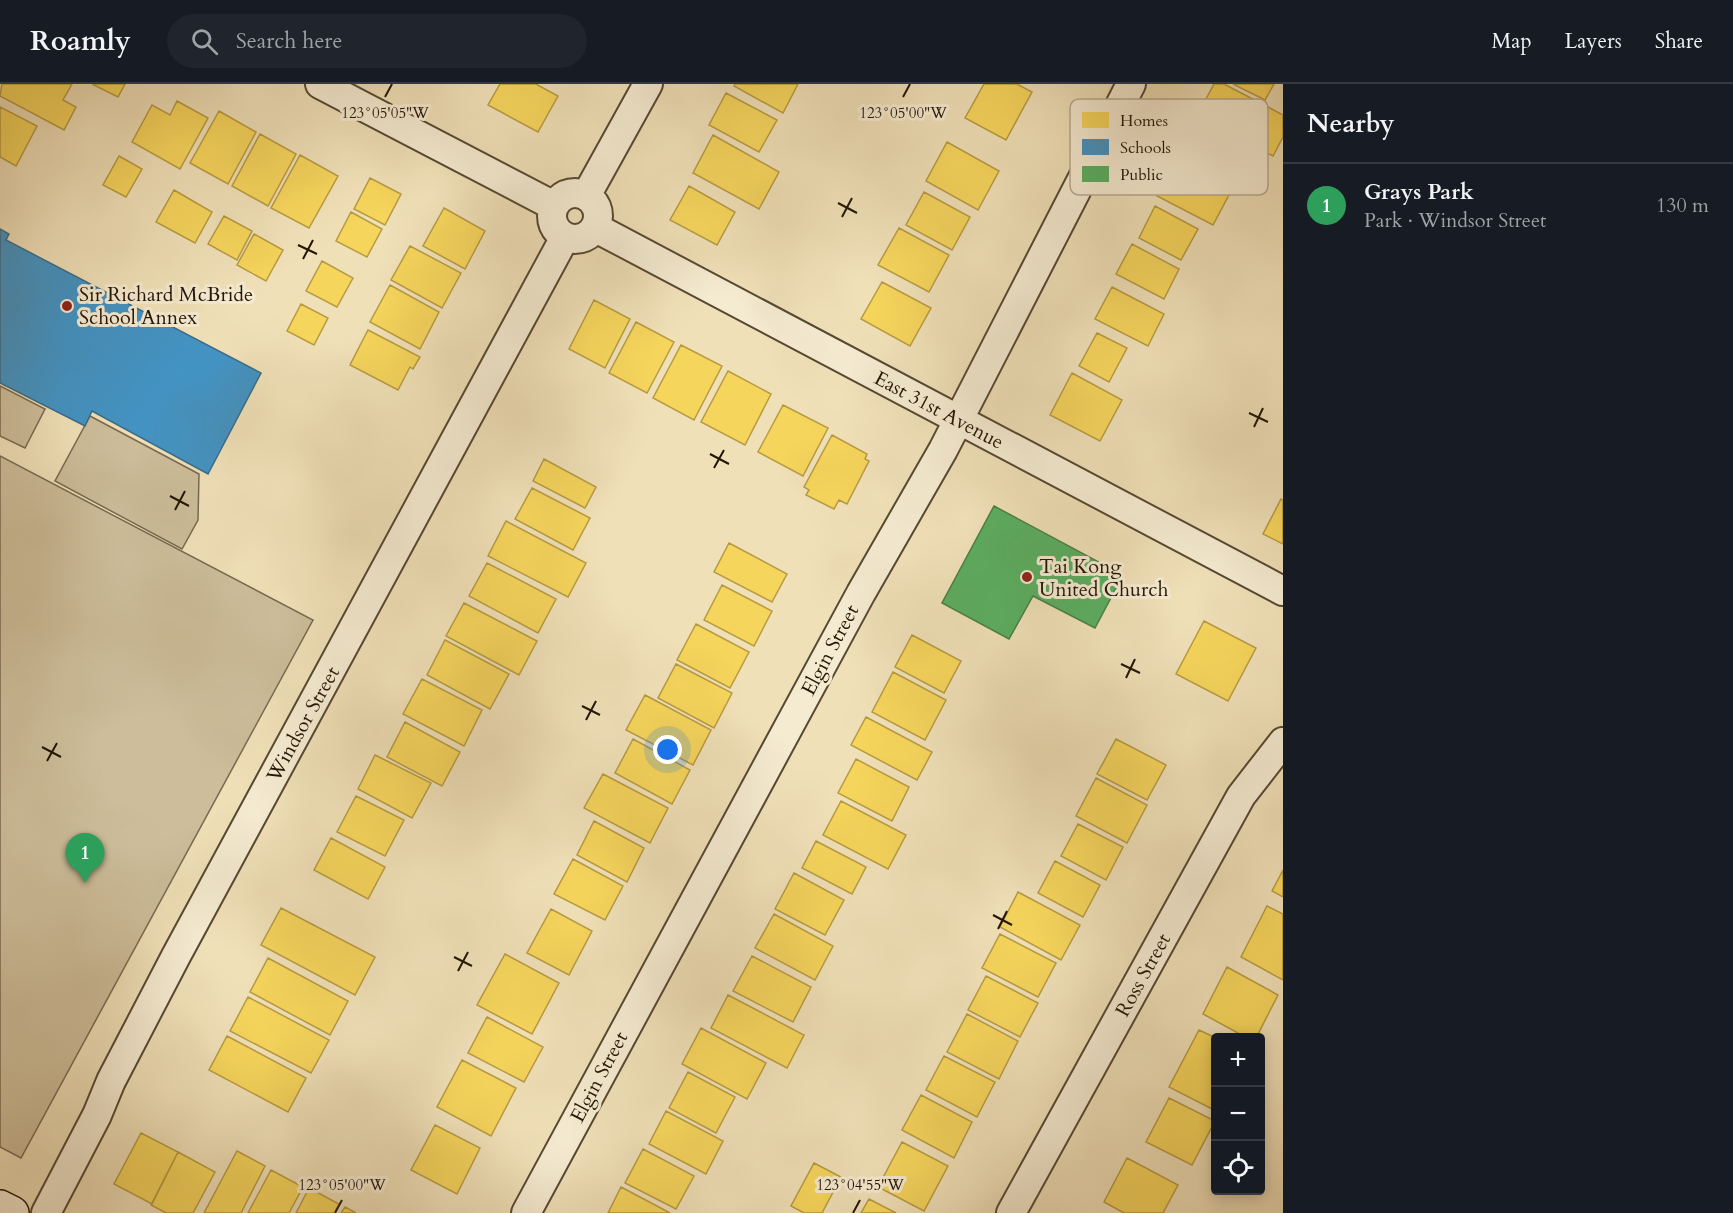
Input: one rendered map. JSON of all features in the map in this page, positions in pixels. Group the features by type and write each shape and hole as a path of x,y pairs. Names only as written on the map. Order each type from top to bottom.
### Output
{"street":[{"path":"320,84 554,206"},
{"path":"586,196 648,84"},
{"name":"Elgin Street","path":"1123,99 1131,84"},
{"path":"578,193 586,196 594,201 597,210 596,228 582,238 565,237 553,224 554,206 568,194 578,193"},
{"name":"Elgin Street","path":"526,1213 861,593 959,421 1074,195"},
{"name":"East 31st Avenue","path":"596,228 1283,591"},
{"name":"Windsor Street","path":"46,1213 176,956 565,237"},
{"name":"Ross Street","path":"1011,1213 1241,796 1283,742"},
{"path":"0,1207 12,1213"}],"shaded area":[{"path":"0,386 45,409 25,448 0,436"},
{"path":"90,416 199,474 198,520 182,549 55,481"},
{"path":"0,456 313,620 21,1158 0,1147"}],"building: Homes":[{"path":"2,84 72,84 63,100 76,107 64,130 0,96"},
{"path":"92,84 125,84 118,97"},
{"path":"500,84 536,84 558,96 538,132 488,105"},
{"path":"735,84 798,84 783,113 734,86"},
{"path":"984,84 1017,84 1032,92 1006,140 965,118"},
{"path":"1214,84 1224,84 1253,99 1206,99"},
{"path":"1233,84 1274,84 1266,99"},
{"path":"726,93 777,120 759,152 709,125"},
{"path":"177,101 208,118 180,169 132,142 152,105 170,115"},
{"path":"0,107 37,126 16,166 0,157"},
{"path":"1268,107 1283,115 1283,137 1273,156 1268,153"},
{"path":"219,111 256,132 228,184 190,163"},
{"path":"260,134 296,154 268,206 232,186"},
{"path":"713,135 779,172 759,209 693,173"},
{"path":"947,142 999,171 978,210 926,181"},
{"path":"300,155 338,176 309,228 271,208"},
{"path":"119,156 142,169 126,197 103,185"},
{"path":"370,178 401,194 385,225 354,209"},
{"path":"689,186 735,212 717,245 670,220"},
{"path":"174,190 212,212 195,243 156,222"},
{"path":"924,192 970,217 952,250 906,225"},
{"path":"1158,195 1229,195 1213,225"},
{"path":"1155,206 1198,229 1181,260 1139,238"},
{"path":"444,208 485,231 465,269 423,246"},
{"path":"351,212 382,229 367,257 336,241"},
{"path":"224,216 252,231 237,260 208,244"},
{"path":"899,228 949,255 929,292 878,265"},
{"path":"254,234 283,250 266,281 237,265"},
{"path":"1132,244 1179,269 1164,299 1116,274"},
{"path":"410,246 461,273 442,308 391,280"},
{"path":"322,261 353,278 337,307 306,291"},
{"path":"882,282 931,308 910,346 861,319"},
{"path":"390,285 439,312 420,349 370,322"},
{"path":"1112,287 1164,314 1148,346 1095,319"},
{"path":"594,300 630,319 605,368 569,349"},
{"path":"301,304 328,318 314,345 287,331"},
{"path":"636,322 674,342 647,393 609,373"},
{"path":"368,330 420,357 413,369 410,367 398,390 350,365"},
{"path":"1097,333 1127,348 1109,382 1079,366"},
{"path":"681,345 722,366 694,420 653,398"},
{"path":"728,371 771,394 745,445 701,422"},
{"path":"1072,373 1122,400 1100,441 1050,415"},
{"path":"783,405 828,428 803,476 758,452"},
{"path":"832,435 867,454 865,459 869,461 847,504 839,500 834,509 806,495 809,490 804,487"},
{"path":"544,459 596,487 585,508 533,481"},
{"path":"532,488 590,518 573,550 515,519"},
{"path":"1281,499 1283,500 1283,544 1263,534"},
{"path":"506,521 586,563 568,597 488,556"},
{"path":"729,543 787,574 772,602 714,572"},
{"path":"487,563 556,599 538,633 469,596"},
{"path":"722,585 772,611 754,646 704,620"},
{"path":"464,603 537,641 519,675 446,636"},
{"path":"1204,621 1256,648 1228,701 1176,674"},
{"path":"696,624 749,652 730,688 677,660"},
{"path":"912,635 961,661 944,693 895,667"},
{"path":"445,640 509,674 490,709 427,675"},
{"path":"676,664 732,693 714,728 658,698"},
{"path":"893,672 946,700 925,740 872,712"},
{"path":"422,679 482,710 464,746 403,714"},
{"path":"645,695 711,730 693,765 626,730"},
{"path":"866,717 932,752 917,780 851,745"},
{"path":"405,722 460,752 442,786 387,757"},
{"path":"633,739 690,770 672,804 615,773"},
{"path":"1116,739 1166,765 1147,800 1097,774"},
{"path":"375,755 431,783 412,818 358,789"},
{"path":"856,759 909,787 892,821 838,793"},
{"path":"603,774 668,808 650,843 584,808"},
{"path":"1096,778 1147,805 1127,843 1076,816"},
{"path":"356,796 404,820 385,856 337,832"},
{"path":"841,801 906,835 888,869 823,835"},
{"path":"594,821 644,848 627,882 577,855"},
{"path":"1078,824 1123,847 1106,880 1061,856"},
{"path":"331,838 385,867 368,899 314,870"},
{"path":"816,841 866,867 852,894 802,868"},
{"path":"573,859 623,886 605,920 554,894"},
{"path":"1055,861 1100,885 1083,917 1038,893"},
{"path":"1283,870 1283,897 1272,891"},
{"path":"794,873 844,900 825,935 775,909"},
{"path":"1018,892 1080,925 1061,960 1000,927"},
{"path":"1267,906 1283,914 1283,980 1241,957"},
{"path":"281,908 375,957 355,995 261,945"},
{"path":"551,909 592,931 569,975 527,953"},
{"path":"774,914 833,946 815,980 755,948"},
{"path":"1000,934 1056,963 1038,997 982,968"},
{"path":"505,954 559,983 532,1034 477,1005"},
{"path":"752,956 811,987 793,1022 733,991"},
{"path":"268,958 348,1001 330,1035 250,992"},
{"path":"1227,967 1278,995 1259,1033 1238,1033 1203,1014"},
{"path":"986,976 1038,1003 1020,1037 968,1010"},
{"path":"728,995 804,1035 787,1068 711,1028"},
{"path":"248,997 329,1040 311,1073 230,1031"},
{"path":"967,1014 1018,1041 999,1079 947,1052"},
{"path":"487,1017 543,1047 524,1082 468,1053"},
{"path":"701,1028 766,1063 747,1099 682,1064"},
{"path":"1199,1030 1211,1036 1211,1108 1169,1087"},
{"path":"227,1036 306,1078 288,1112 209,1070"},
{"path":"944,1056 995,1082 977,1117 926,1090"},
{"path":"462,1060 516,1088 491,1136 437,1107"},
{"path":"688,1072 735,1097 716,1133 669,1108"},
{"path":"921,1095 972,1122 954,1158 902,1130"},
{"path":"1169,1098 1211,1119 1211,1129 1192,1165 1146,1142"},
{"path":"666,1111 723,1141 706,1174 649,1144"},
{"path":"435,1125 480,1148 457,1194 411,1170"},
{"path":"141,1133 178,1152 152,1204 114,1184"},
{"path":"902,1142 948,1166 924,1211 878,1187"},
{"path":"643,1149 694,1176 676,1209 625,1183"},
{"path":"237,1151 265,1166 241,1213 204,1213"},
{"path":"178,1152 215,1172 193,1213 166,1213 151,1205"},
{"path":"1127,1158 1178,1185 1163,1213 1124,1213 1104,1202"},
{"path":"814,1163 841,1177 822,1213 804,1213 791,1206"},
{"path":"271,1170 303,1187 289,1213 248,1213"},
{"path":"621,1187 670,1213 608,1213"},
{"path":"309,1188 339,1204 334,1213 296,1213"},
{"path":"869,1199 896,1213 861,1213"},
{"path":"345,1207 356,1213 341,1213"}],"building: Schools":[{"name":"Sir Richard McBride School Annex","path":"0,229 9,234 6,240 261,373 208,474 92,411 85,426 0,383"}],"building: Public":[{"path":"994,506 1123,575 1095,628 1033,596 1009,639 942,603"}],"place":[{"name":"Sir Richard McBride School Annex","path":"67,306"},
{"name":"Tai Kong United Church","path":"1027,577"},
{"name":"Grays Park","path":"85,883"}]}
